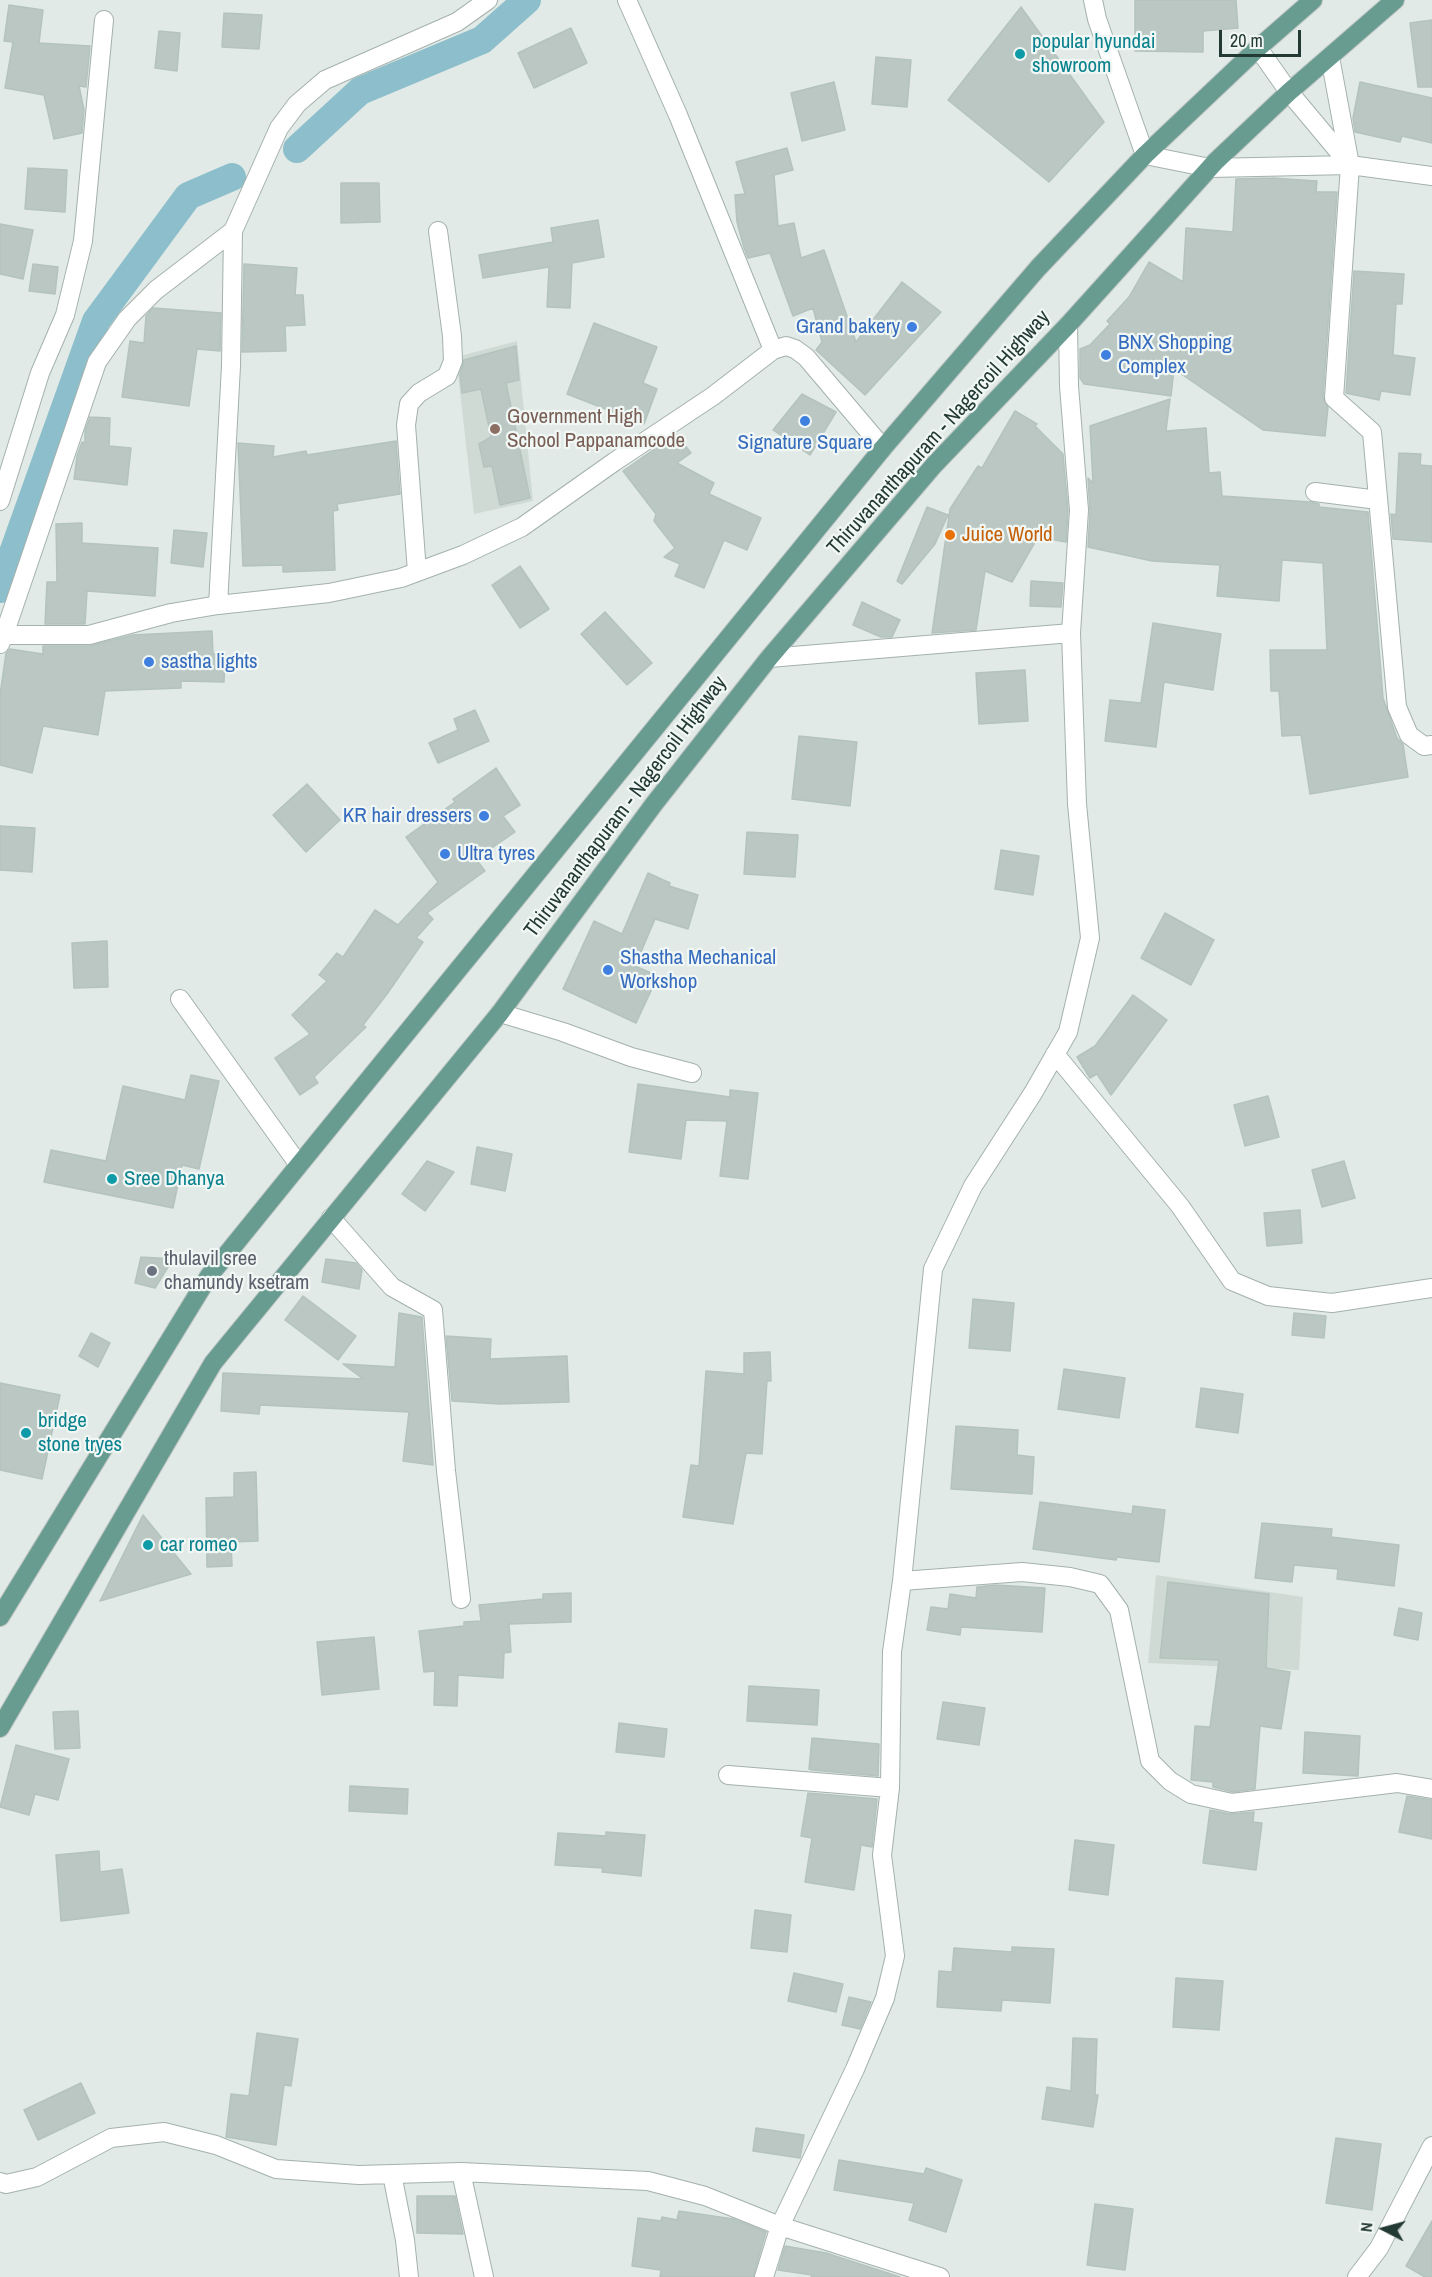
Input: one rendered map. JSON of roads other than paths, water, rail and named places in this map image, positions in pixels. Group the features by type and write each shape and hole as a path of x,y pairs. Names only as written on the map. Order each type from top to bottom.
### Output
{"main road":[{"name":"Thiruvananthapuram - Nagercoil Highway","path":"0,1617 209,1276 299,1165 883,448 1038,268 1145,154 1313,0"},
{"name":"Thiruvananthapuram - Nagercoil Highway","path":"0,1728 213,1363 500,1013 654,804 769,658 934,465 1068,325 1210,168 1289,92 1395,0"}],"street":[{"path":"218,605 231,366 233,231 279,128 297,104 325,80 457,22 488,0"},
{"path":"627,0 678,115 773,350"},
{"path":"1093,0 1097,20 1145,154 1210,168 1350,165 1432,176"},
{"path":"0,501 40,373 65,315 83,241 104,20"},
{"path":"1258,48 1289,92 1350,165"},
{"path":"1330,57 1350,165 1334,398 1372,432 1398,707 1409,735 1424,746 1432,745"},
{"path":"233,231 156,290 127,319 97,362 2,639 89,635 171,613 218,605 329,593 401,578 463,555 522,527 713,396 773,350 786,346 806,357 883,448"},
{"path":"417,572 406,425 409,404 419,393 447,376 453,361 452,336 438,231"},
{"path":"764,2277 780,2226 855,2069 885,1998 895,1956 882,1855 890,1788 892,1652 902,1581 933,1269 973,1185 1033,1093 1068,1032 1090,938 1077,804 1071,633 1079,510 1069,386 1068,325"},
{"path":"1315,492 1378,500"},
{"path":"769,658 1071,633"},
{"path":"180,999 299,1165"},
{"path":"500,1013 563,1032 631,1057 692,1073"},
{"path":"1055,1054 1180,1206 1232,1281 1268,1296 1332,1303 1432,1288"},
{"path":"331,1218 392,1287 433,1310 446,1471 461,1599"},
{"path":"902,1581 1022,1572 1070,1577 1100,1584 1119,1610 1150,1761 1170,1781 1191,1794 1232,1803 1397,1784 1432,1789"},
{"path":"728,1775 890,1788"},
{"path":"0,2182 6,2184 37,2177 111,2138 164,2132 216,2145 276,2169 359,2175 461,2172 648,2181 705,2196 780,2226 940,2277"},
{"path":"1357,2277 1379,2248 1432,2146"},
{"path":"461,2172 484,2277"},
{"path":"392,2174 405,2240 409,2277"}],"waterway":[{"path":"297,149 360,91 482,40 527,0"},
{"path":"0,589 96,321 188,196 232,177"}],"place":[{"name":"popular hyundai showroom","path":"1020,54"},
{"name":"Grand bakery","path":"912,327"},
{"name":"BNX Shopping Complex","path":"1106,355"},
{"name":"Signature Square","path":"805,421"},
{"name":"Government High School Pappanamcode","path":"495,429"},
{"name":"Juice World","path":"950,535"},
{"name":"sastha lights","path":"149,662"},
{"name":"KR hair dressers","path":"484,816"},
{"name":"Ultra tyres","path":"445,854"},
{"name":"Shastha Mechanical Workshop","path":"608,970"},
{"name":"Sree Dhanya","path":"112,1179"},
{"name":"thulavil sree chamundy ksetram","path":"152,1271"},
{"name":"bridge stone tryes","path":"26,1433"},
{"name":"car romeo","path":"148,1545"}]}
